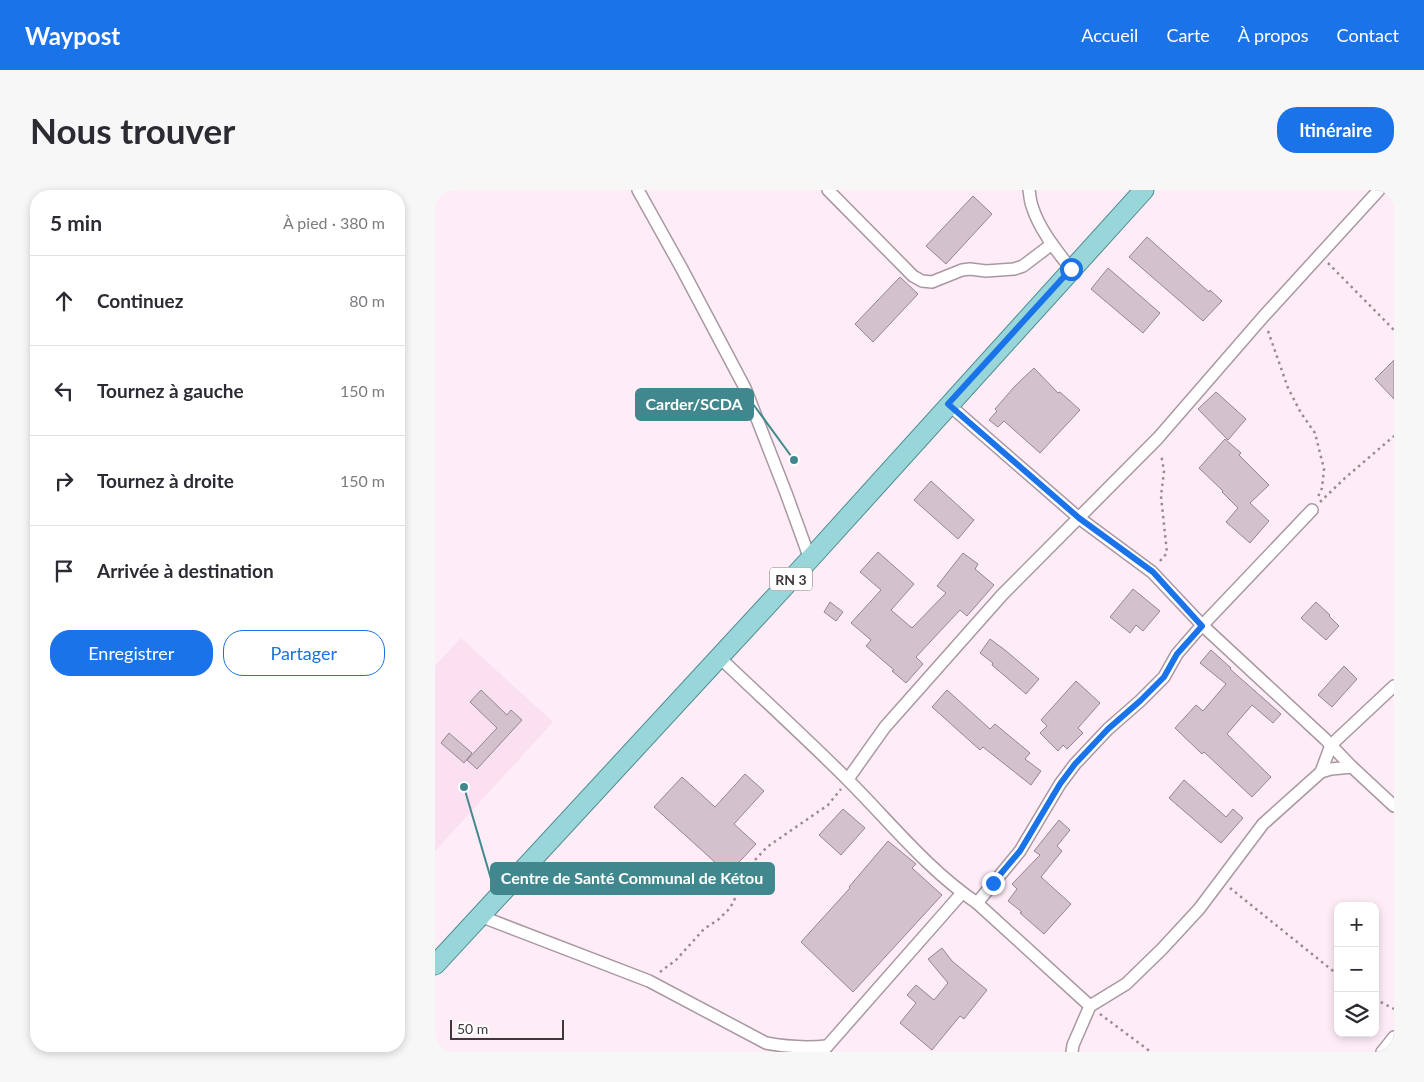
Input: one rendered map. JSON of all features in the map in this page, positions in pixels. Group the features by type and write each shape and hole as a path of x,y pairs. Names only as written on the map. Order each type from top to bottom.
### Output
{"main road":[{"name":"RN 3","path":"435,965 810,558 1144,190"}],"street":[{"path":"638,190 745,388 810,558"},
{"path":"828,190 913,276 921,281 932,282 962,270 1015,269 1023,266 1052,244"},
{"path":"1029,190 1031,205 1040,224 1071,269"},
{"path":"848,779 885,727 1002,595 1158,438 1263,317 1379,190"},
{"path":"948,404 1079,518 1153,572 1202,626 1394,806"},
{"path":"977,903 1020,851 1060,784 1075,764 1108,729 1164,677 1177,654 1312,510"},
{"path":"719,656 848,779 915,849 1090,1006"},
{"path":"1321,772 1331,745 1394,686"},
{"path":"1064,1052 1073,1048 1090,1006 1126,984 1162,949 1193,916 1263,824 1321,772 1331,768 1351,767"},
{"path":"481,916 649,981 769,1047 825,1049 962,893"},
{"path":"1382,1052 1394,1037"}],"path":[{"path":"1320,255 1394,330"},
{"path":"1263,317 1288,388 1301,413 1315,433 1324,470 1322,488 1312,510"},
{"path":"1312,510 1345,478 1394,436"},
{"path":"1153,572 1167,553 1161,496 1164,471 1158,438"},
{"path":"649,981 676,960 704,929 719,919 730,908 755,860 767,847 828,805 848,779"},
{"path":"1222,880 1334,972"},
{"path":"1379,1002 1394,1009"},
{"path":"1090,1006 1151,1052"}],"shaded area":[{"path":"461,638 553,722 435,851 435,666"}],"building":[{"path":"973,196 992,214 946,264 926,246"},
{"path":"1147,237 1209,292 1210,290 1222,301 1203,321 1129,257"},
{"path":"1108,268 1160,313 1143,333 1091,289"},
{"path":"900,277 918,294 873,342 855,324"},
{"path":"1394,360 1394,399 1375,379"},
{"path":"1034,368 1058,393 1060,392 1080,410 1040,453 1004,421 998,427 989,420 997,411 995,409"},
{"path":"1216,392 1246,419 1228,440 1198,409"},
{"path":"1225,439 1241,453 1239,455 1269,485 1250,503 1269,521 1250,543 1226,522 1238,508 1199,468"},
{"path":"931,481 974,520 958,539 914,500"},
{"path":"878,552 914,584 891,610 912,628 946,593 937,586 963,553 978,564 975,569 994,585 967,616 960,610 916,657 923,664 906,683 866,646 871,640 851,623 881,590 860,572"},
{"path":"1133,589 1160,611 1143,631 1136,625 1130,633 1110,617"},
{"path":"830,602 843,612 836,621 824,612"},
{"path":"1316,602 1339,626 1326,640 1301,618"},
{"path":"990,639 1039,679 1026,694 980,653"},
{"path":"1211,650 1281,714 1273,723 1252,705 1227,734 1271,777 1252,797 1175,728 1196,705 1203,711 1226,684 1200,663"},
{"path":"1344,666 1357,679 1332,707 1318,695"},
{"path":"1076,681 1100,703 1078,728 1083,733 1067,749 1063,745 1058,751 1040,733 1047,726 1041,720"},
{"path":"481,690 507,715 511,710 522,720 477,769 467,760 497,728 470,702"},
{"path":"947,690 990,729 995,724 1030,753 1025,759 1041,771 1031,785 983,747 980,750 932,707"},
{"path":"449,733 472,753 464,763 441,743"},
{"path":"745,774 764,791 734,824 756,844 728,874 654,807 682,777 715,807"},
{"path":"1184,780 1226,817 1233,809 1243,818 1221,843 1169,798"},
{"path":"843,809 865,828 841,855 819,835"},
{"path":"1059,820 1070,830 1057,846 1062,851 1041,877 1071,904 1044,934 1008,901 1017,889 1012,884 1040,855 1034,851"},
{"path":"888,841 916,864 912,868 942,895 853,992 801,942 850,888"},
{"path":"942,948 952,961 987,990 964,1019 960,1016 932,1050 900,1023 916,1003 907,995 916,985 934,1000 948,983 928,959"}],"place":[{"name":"Carder/SCDA","path":"794,460"},
{"name":"Centre de Santé Communal de Kétou","path":"464,787"}],"route":[{"path":"993,883 1020,851 1060,784 1075,764 1108,729 1164,677 1177,654 1202,626 1153,572 1079,518 948,404 1071,269"}]}
